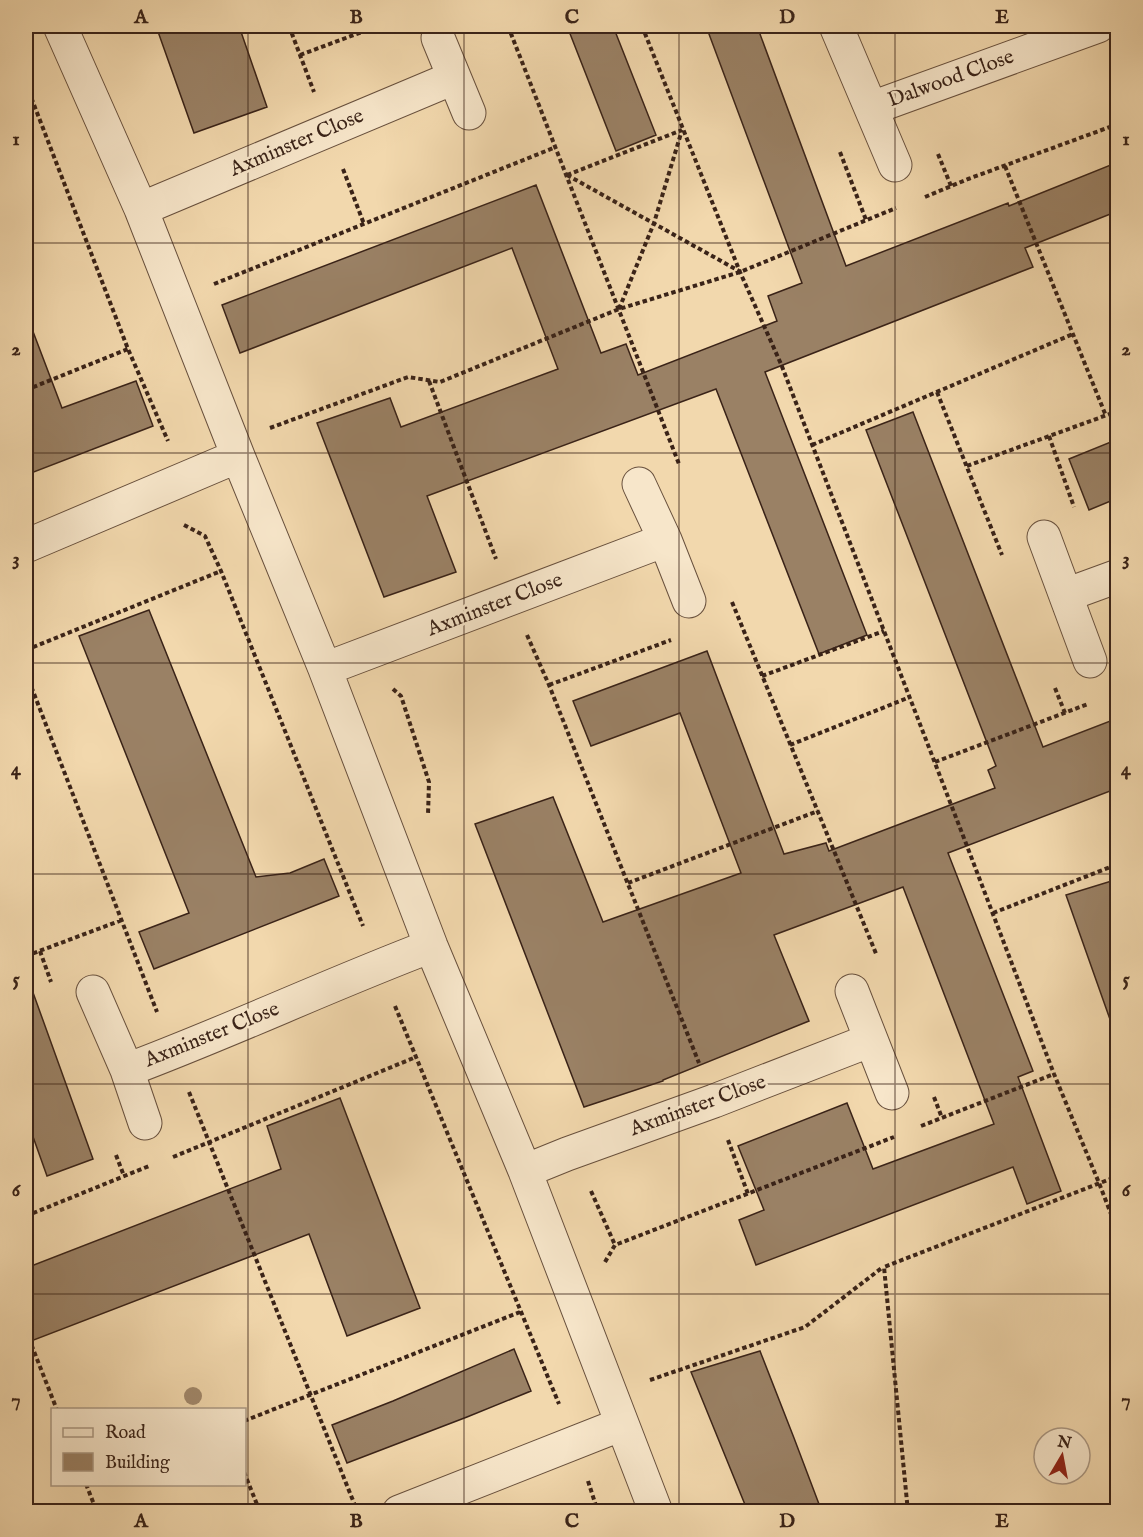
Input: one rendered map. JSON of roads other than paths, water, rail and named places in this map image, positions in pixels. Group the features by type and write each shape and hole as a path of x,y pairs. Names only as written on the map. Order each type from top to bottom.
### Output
{"street":[{"path":"60,26 141,209 325,669 431,946 525,1171 656,1512"},
{"name":"Dalwood Close","path":"836,26 895,165"},
{"name":"Dalwood Close","path":"872,108 1098,26"},
{"path":"438,38 453,78 470,113"},
{"name":"Axminster Close","path":"141,209 453,78"},
{"path":"26,546 165,487 236,449"},
{"path":"639,484 689,601"},
{"path":"1044,537 1090,661"},
{"name":"Axminster Close","path":"325,669 664,540"},
{"path":"1066,595 1118,576"},
{"name":"Axminster Close","path":"127,1070 431,946"},
{"path":"852,991 892,1092"},
{"name":"Axminster Close","path":"93,992 127,1070 145,1123"},
{"name":"Axminster Close","path":"525,1171 871,1040"},
{"path":"399,1512 622,1424"}]}
